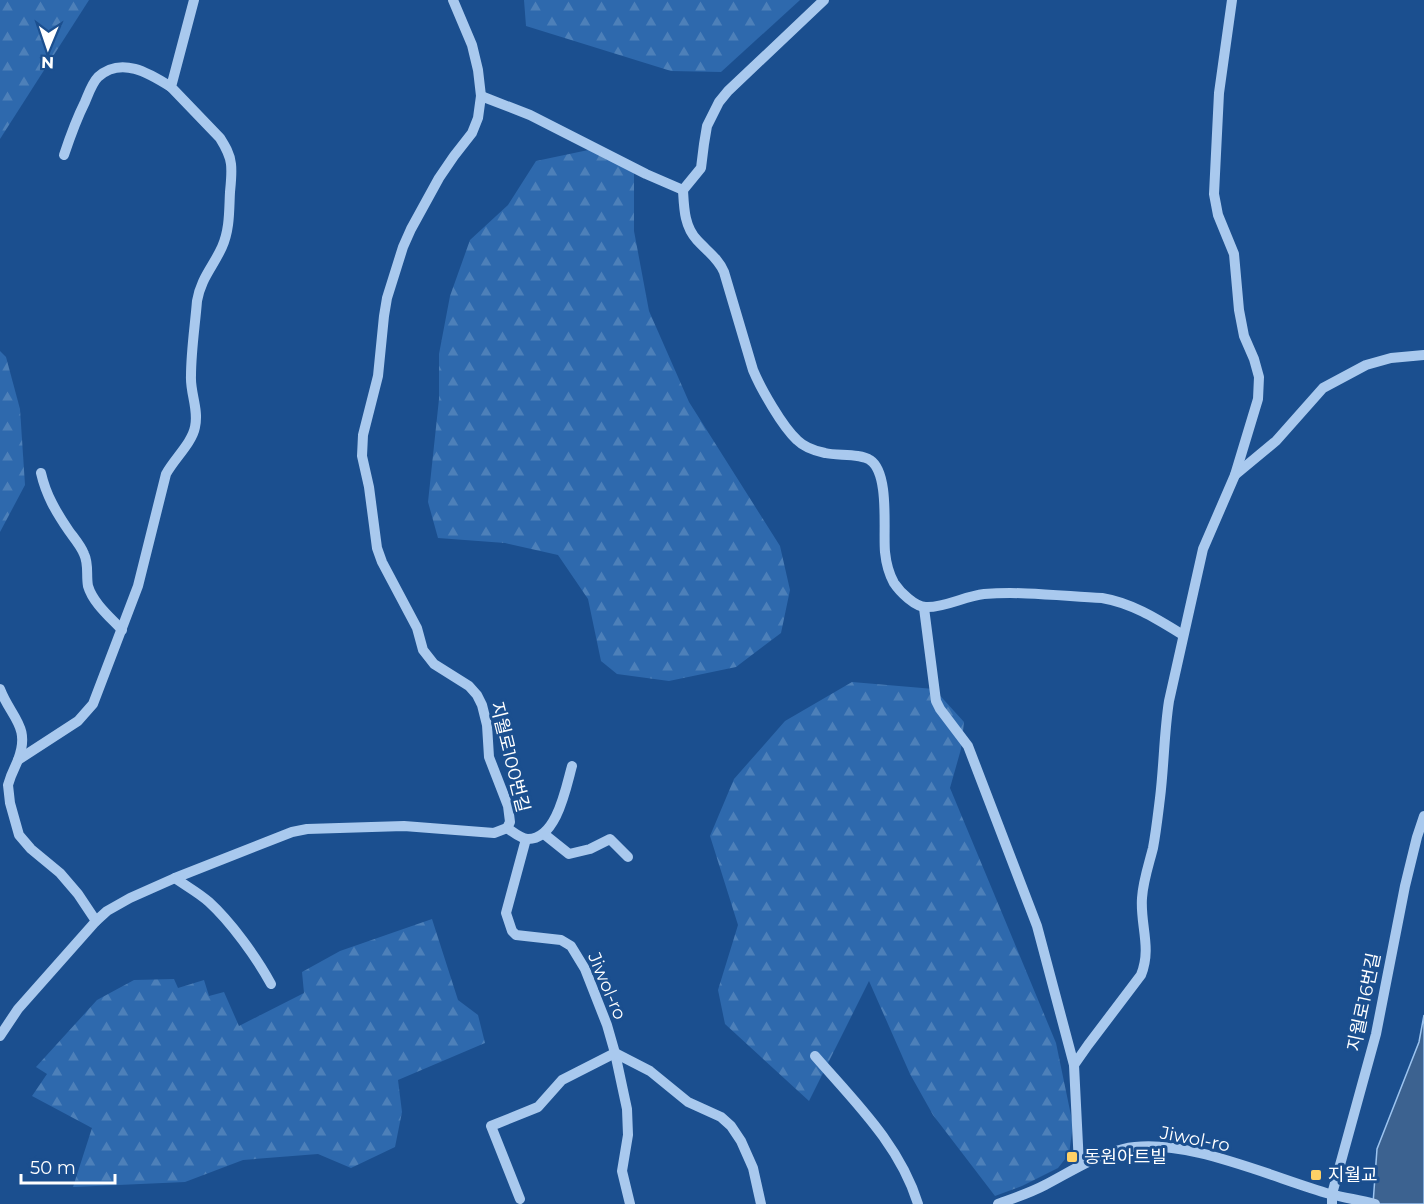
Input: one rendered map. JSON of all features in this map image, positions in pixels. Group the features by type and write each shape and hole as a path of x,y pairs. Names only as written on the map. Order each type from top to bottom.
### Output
{"street":[{"path":"171,87 194,0"},
{"name":"지월로100번길","path":"0,1036 18,1009 107,911 175,878 279,836 307,829 404,826 494,833 507,828 510,822 508,806 489,757 487,724 482,705 469,686 434,664 423,650 417,628 382,562 377,548 369,487 362,456 363,435 380,361 387,298 403,247 439,178 476,127 482,96 480,82 472,45 453,0"},
{"path":"824,0 719,102 707,126 702,168 683,190 684,209 691,231 695,238 715,256 724,272 759,384 798,441 814,450 862,457 870,460 876,466 884,503 887,566 894,583 916,604 924,608 980,595 1000,593 1102,598 1138,609 1183,635"},
{"path":"1074,1065 1141,975 1144,967 1146,945 1142,896 1153,847 1160,797 1166,720 1183,635 1203,549 1235,475 1258,399 1259,377 1244,336 1239,310 1234,254 1218,215 1214,194 1219,93 1232,0"},
{"path":"18,760 78,721 93,704 138,586 166,474 195,428 196,407 190,378 197,301 203,279 222,247 229,223 231,165 226,147 171,87 145,72 125,67 112,69 97,78 73,126 64,155"},
{"path":"482,96 530,115 646,174 683,190"},
{"path":"1235,475 1276,441 1323,388 1366,365 1392,358 1424,355"},
{"path":"41,473 48,497 84,553 90,592 101,608 122,630"},
{"path":"924,608 936,701 968,746 1037,926 1074,1065 1079,1165"},
{"path":"0,689 20,727 22,738 22,748 8,785 10,803 19,835 31,849 60,873 96,921"},
{"path":"507,828 526,839 544,834 552,824 562,800 572,766"},
{"name":"지월로16번길","path":"1332,1199 1376,1034 1405,886 1424,816"},
{"path":"544,834 569,854 590,849 610,839 628,857"},
{"name":"Jiwol-ro","path":"526,839 506,913 512,931 516,935 561,940 571,946 582,963 597,998 615,1053 627,1108 628,1135 622,1171 630,1204"},
{"path":"175,878 219,912 261,967 271,984"},
{"path":"520,1199 491,1126 538,1107 562,1080 615,1053 650,1071 688,1102 721,1117 731,1126 741,1141 753,1168 761,1204"},
{"path":"815,1056 886,1140 906,1173 918,1204"},
{"name":"Jiwol-ro","path":"998,1204 1024,1199 1079,1165 1123,1149 1157,1146 1225,1160 1332,1199 1357,1199 1375,1204"}],"green space":[{"path":"0,0 89,0 0,139"},
{"path":"524,0 800,0 721,72 671,71 526,26"},
{"path":"593,149 634,171 634,231 649,311 689,402 780,546 790,590 781,633 736,667 669,681 617,674 601,661 588,599 558,555 505,543 438,538 428,502 439,399 439,354 450,296 470,240 508,205 536,161"},
{"path":"0,351 6,357 20,409 25,485 0,532"},
{"path":"852,682 934,689 964,722 961,749 950,788 1056,1043 1073,1125 1069,1154 1058,1168 1022,1186 995,1196 933,1115 910,1074 869,981 809,1101 725,1024 718,990 738,925 710,836 734,779 785,721"},
{"path":"432,919 458,1000 478,1015 485,1043 398,1080 402,1112 395,1147 351,1168 318,1154 243,1160 185,1182 73,1187 92,1128 32,1096 47,1074 36,1067 97,1000 134,980 174,979 178,988 204,980 209,996 224,992 239,1026 304,993 302,972 340,951"}],"shaded area":[{"path":"1424,1015 1424,1204 1373,1204 1377,1149 1419,1042"}],"place":[{"name":"동원아트빌","path":"1072,1157"},
{"name":"지월교","path":"1316,1175"}]}
